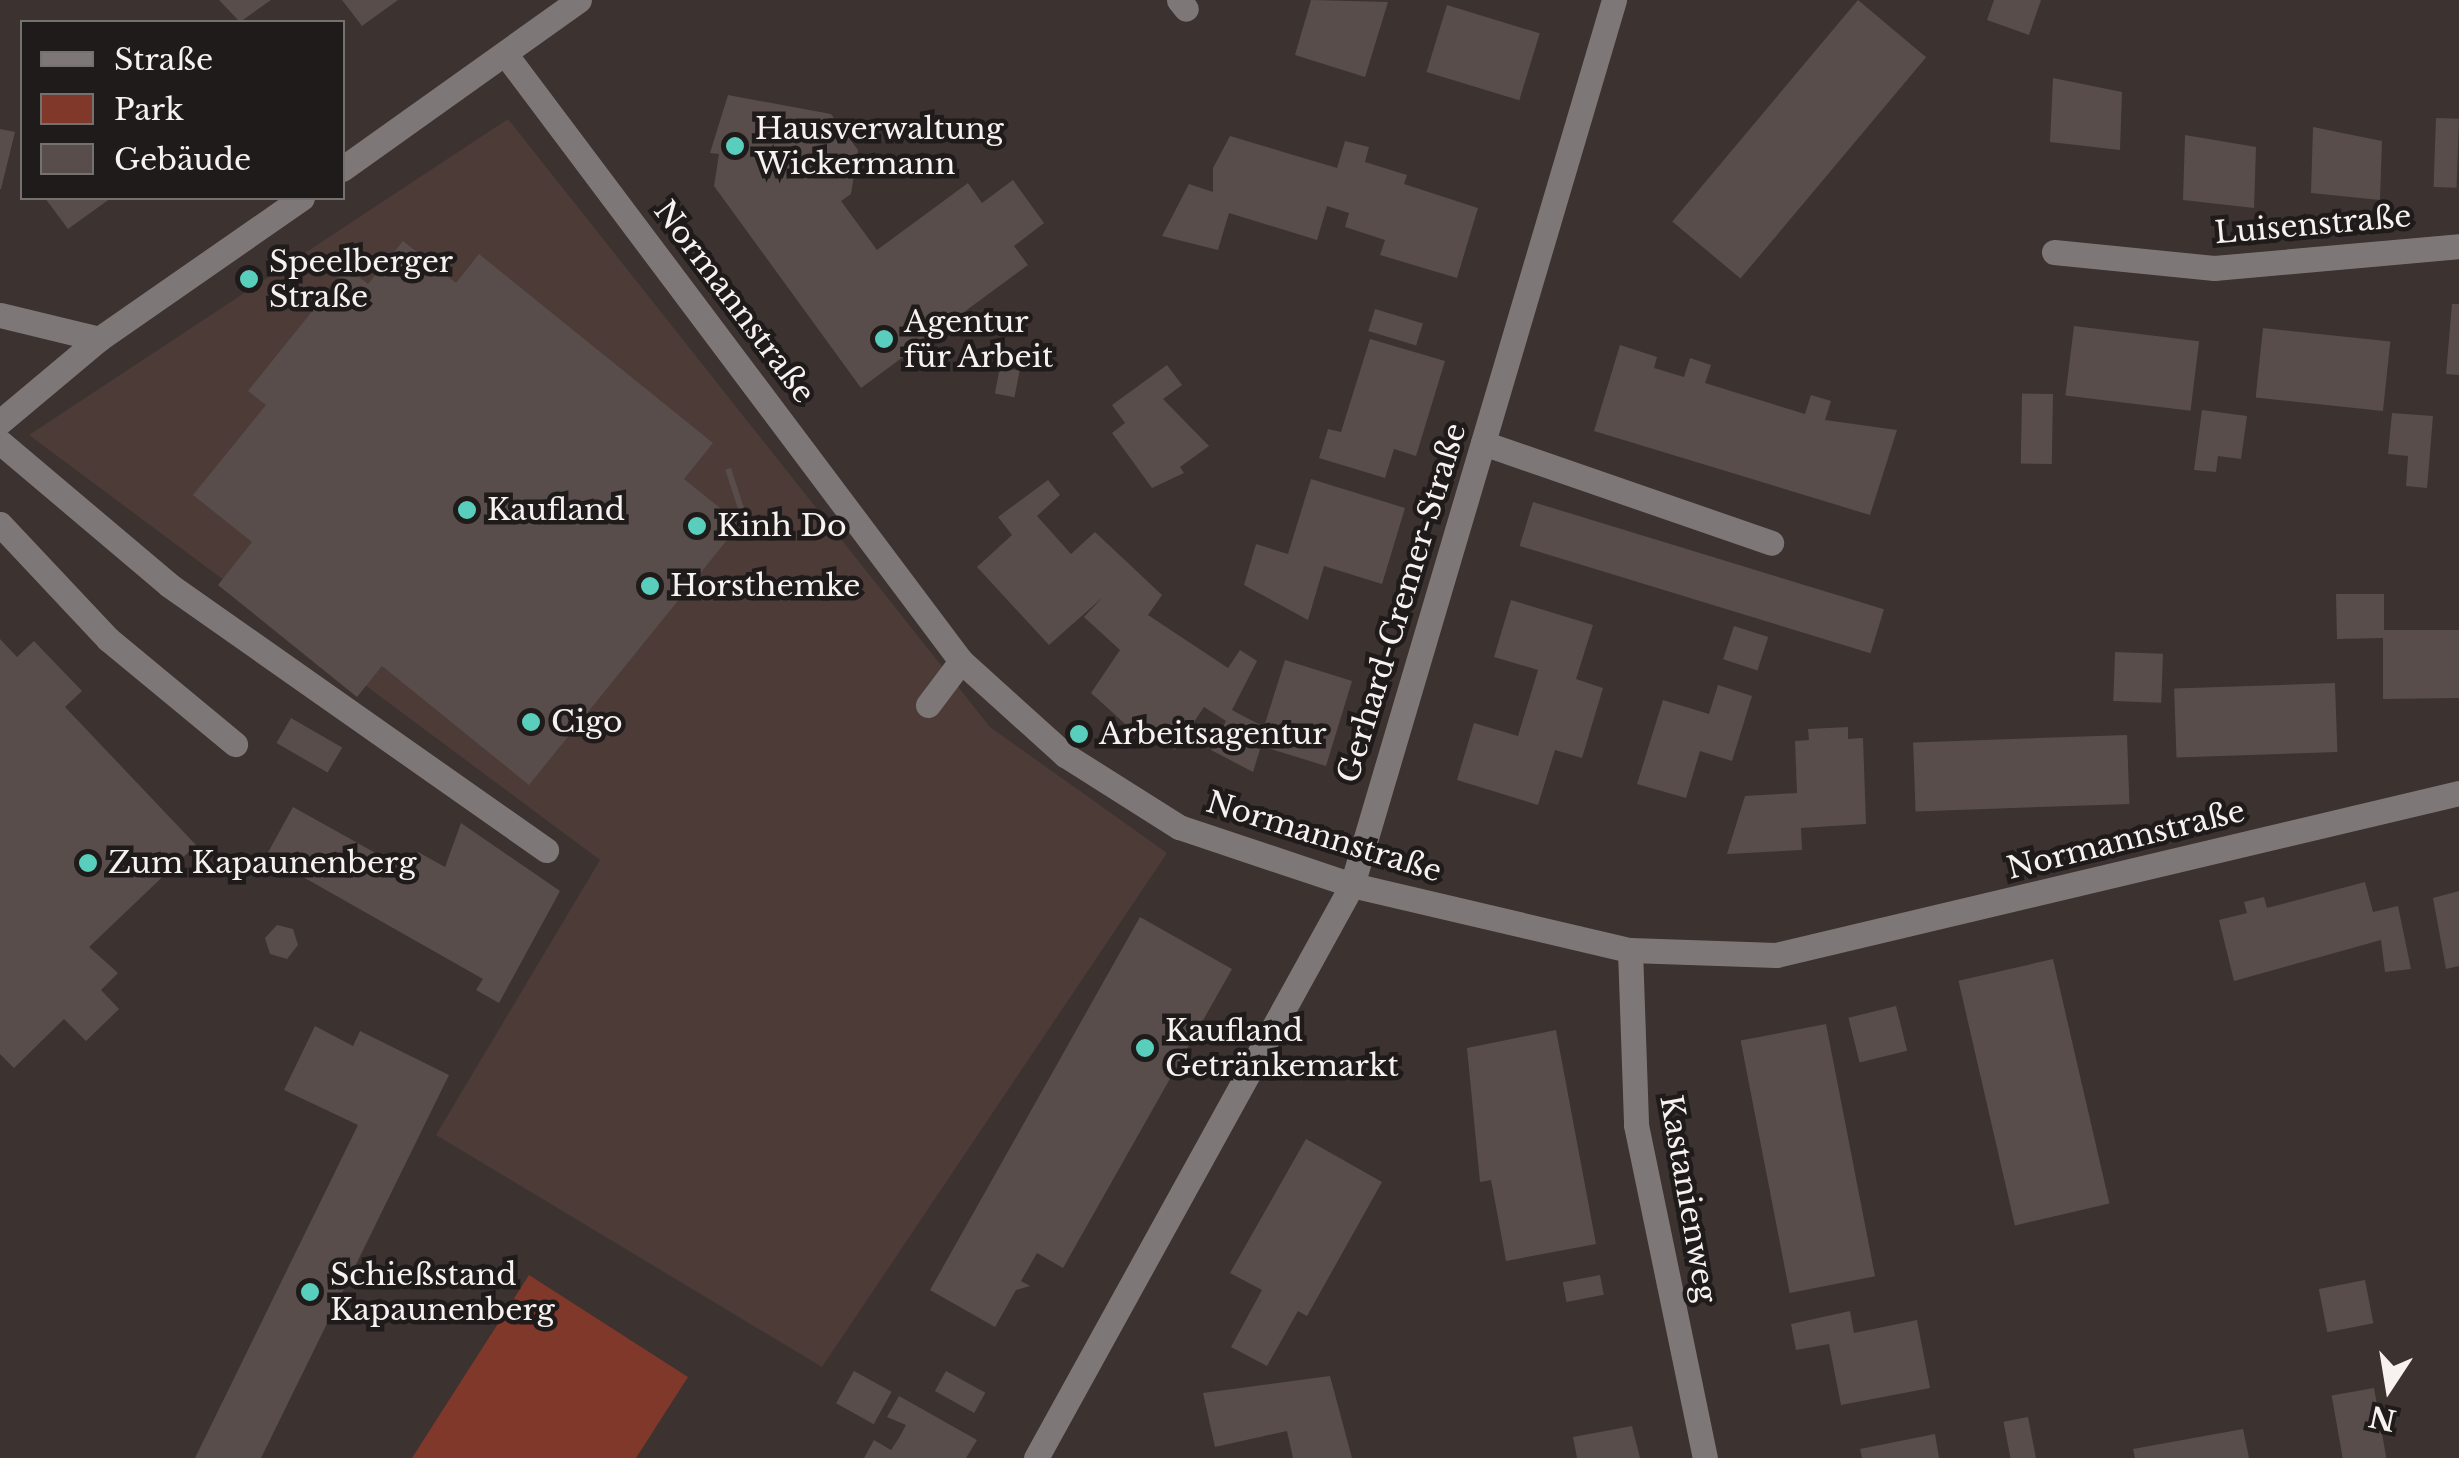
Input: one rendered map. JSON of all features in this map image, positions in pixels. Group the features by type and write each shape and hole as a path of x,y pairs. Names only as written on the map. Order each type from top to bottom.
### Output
{"street":[{"path":"345,167 579,0"},
{"name":"Gerhard-Cremer-Straße","path":"1036,1458 1352,886 1614,0"},
{"name":"Normannstraße","path":"506,55 961,661 1065,755 1180,827 1352,886 1630,950 1776,955 1866,938 2459,793"},
{"path":"0,422 99,338 299,200"},
{"name":"Luisenstraße","path":"2054,252 2214,268 2459,246"},
{"path":"0,315 99,338"},
{"path":"0,442 169,585 546,850"},
{"path":"1484,443 1771,544"},
{"path":"0,524 108,639 234,744"},
{"path":"928,705 961,661"},
{"name":"Kastanienweg","path":"1630,950 1636,1125 1705,1458"}],"shaded area":[{"path":"508,119 990,727 1167,853 822,1367 436,1135 600,860 29,435"}],"green space":[{"path":"529,1275 688,1377 636,1458 412,1458"}],"building":[{"path":"219,0 271,0 243,20 238,20"},
{"path":"342,0 398,0 362,26"},
{"path":"1311,0 1388,2 1365,77 1295,55"},
{"path":"1858,0 1926,57 1740,279 1672,221"},
{"path":"1994,0 2041,0 2029,35 1987,20"},
{"path":"1447,5 1540,33 1519,100 1427,72"},
{"path":"2053,78 2122,92 2120,150 2050,142"},
{"path":"728,95 831,114 858,150 851,194 841,201 877,250 968,183 982,203 1013,180 1044,223 1014,246 1028,265 861,388 714,186 719,154 710,153"},
{"path":"2436,118 2459,119 2457,188 2434,187"},
{"path":"2313,127 2382,141 2380,200 2311,193"},
{"path":"0,129 15,132 1,189 0,189"},
{"path":"2185,135 2256,147 2254,208 2183,200"},
{"path":"1230,136 1337,168 1345,141 1369,147 1365,162 1407,175 1404,184 1478,208 1457,278 1380,255 1385,240 1345,227 1349,213 1327,206 1317,240 1229,213 1218,250 1162,236 1189,184 1213,192 1213,168"},
{"path":"46,200 108,200 68,229"},
{"name":"Kaufland","path":"403,241 456,283 479,254 713,443 684,479 740,524 529,785 382,666 357,697 218,585 252,542 193,495 266,405 248,391 347,268 368,284"},
{"path":"2452,304 2459,304 2459,375 2446,374"},
{"path":"1375,309 1423,324 1416,346 1368,331"},
{"path":"2074,326 2199,341 2191,411 2065,395"},
{"path":"2263,328 2390,341 2383,411 2256,398"},
{"path":"1370,339 1445,361 1416,456 1394,449 1385,478 1319,458 1328,429 1341,432"},
{"path":"1620,345 1657,357 1654,368 1684,377 1690,358 1711,365 1705,383 1805,414 1811,395 1831,401 1825,420 1897,430 1870,515 1594,431"},
{"path":"1167,365 1182,385 1163,399 1209,446 1180,467 1184,473 1152,488 1112,433 1125,423 1112,405"},
{"path":"1000,367 1020,371 1014,397 995,394"},
{"path":"2022,393 2053,394 2052,464 2021,463"},
{"path":"2202,410 2247,416 2241,459 2218,456 2216,472 2194,470"},
{"path":"2392,413 2433,416 2427,488 2406,486 2408,456 2388,454"},
{"path":"731,468 744,508 738,510 725,470"},
{"path":"1311,479 1405,508 1382,584 1324,566 1308,620 1244,585 1256,544 1288,554"},
{"path":"1048,480 1060,495 1037,516 1071,554 1095,532 1162,595 1148,615 1228,668 1240,650 1257,661 1232,710 1264,727 1285,660 1352,681 1326,766 1261,746 1253,772 1211,750 1226,721 1204,707 1175,750 1133,731 1091,693 1120,650 1084,617 1103,597 1049,645 977,567 1012,535 998,517"},
{"path":"1533,502 1884,609 1871,653 1520,546"},
{"path":"2336,594 2384,594 2384,630 2459,630 2459,698 2383,699 2383,638 2337,639"},
{"path":"1511,600 1593,625 1576,679 1603,688 1582,758 1555,750 1538,805 1457,780 1474,723 1518,736 1538,670 1494,657"},
{"path":"1734,626 1768,637 1757,670 1723,659"},
{"name":"Zum Kapaunenberg","path":"0,639 17,657 34,641 82,691 65,707 196,845 89,947 118,973 101,990 119,1009 86,1041 64,1019 14,1068 0,1054"},
{"path":"2115,652 2163,654 2161,703 2113,701"},
{"path":"2335,683 2337,752 2177,758 2174,689"},
{"path":"1718,685 1752,696 1732,761 1700,751 1686,798 1637,784 1663,700 1709,714"},
{"path":"291,718 342,748 328,773 276,743"},
{"path":"1848,727 1848,739 1863,738 1866,824 1801,828 1802,850 1727,854 1745,796 1797,793 1795,741 1809,740 1808,729"},
{"path":"2127,735 2129,804 1916,811 1913,742"},
{"path":"293,807 408,871 418,852 445,867 461,823 560,891 499,1003 476,990 483,979 266,856"},
{"path":"2365,882 2373,912 2398,906 2411,969 2385,972 2381,940 2234,981 2219,920 2247,913 2244,902 2264,897 2267,908"},
{"path":"2459,891 2459,966 2446,969 2433,898"},
{"path":"1140,917 1232,969 1063,1268 1037,1253 1021,1281 1030,1286 1016,1290 995,1327 930,1290"},
{"path":"277,925 293,929 298,945 287,959 270,954 265,938"},
{"path":"2053,959 2109,1204 2015,1225 1958,981"},
{"path":"1896,1006 1907,1051 1860,1062 1848,1018"},
{"path":"1826,1024 1875,1276 1790,1293 1741,1041"},
{"name":"Schießstand Kapaunenberg","path":"315,1026 353,1046 360,1031 449,1075 261,1458 195,1458 358,1125 284,1090"},
{"path":"1556,1030 1596,1244 1506,1261 1491,1180 1480,1182 1467,1048"},
{"path":"1306,1139 1382,1182 1307,1316 1298,1311 1267,1366 1231,1347 1262,1290 1230,1273"},
{"path":"1600,1275 1604,1295 1567,1302 1563,1282"},
{"path":"2365,1280 2373,1323 2327,1332 2319,1289"},
{"path":"1850,1311 1854,1333 1917,1320 1930,1388 1841,1405 1829,1344 1796,1350 1791,1324"},
{"path":"854,1371 892,1392 874,1424 836,1403"},
{"path":"946,1371 985,1393 974,1413 935,1391"},
{"path":"1330,1376 1352,1458 1293,1458 1287,1431 1215,1447 1203,1393"},
{"path":"2374,1388 2386,1458 2343,1458 2332,1395"},
{"path":"899,1396 977,1440 966,1458 864,1458 874,1440 891,1450 899,1438 906,1425 887,1417"},
{"path":"2028,1417 2036,1458 2011,1458 2003,1422"},
{"path":"1632,1426 1640,1458 1577,1458 1573,1437"},
{"path":"2243,1429 2249,1458 2135,1458 2133,1449"},
{"path":"1935,1434 1939,1458 1862,1458 1860,1449"}],"place":[{"name":"Hausverwaltung Wickermann","path":"735,146"},
{"name":"Speelberger Straße","path":"249,279"},
{"name":"Agentur für Arbeit","path":"884,339"},
{"name":"Kaufland","path":"467,510"},
{"name":"Kinh Do","path":"697,526"},
{"name":"Horsthemke","path":"650,586"},
{"name":"Cigo","path":"531,722"},
{"name":"Arbeitsagentur","path":"1079,734"},
{"name":"Zum Kapaunenberg","path":"88,863"},
{"name":"Kaufland Getränkemarkt","path":"1145,1048"},
{"name":"Schießstand Kapaunenberg","path":"310,1292"}]}
